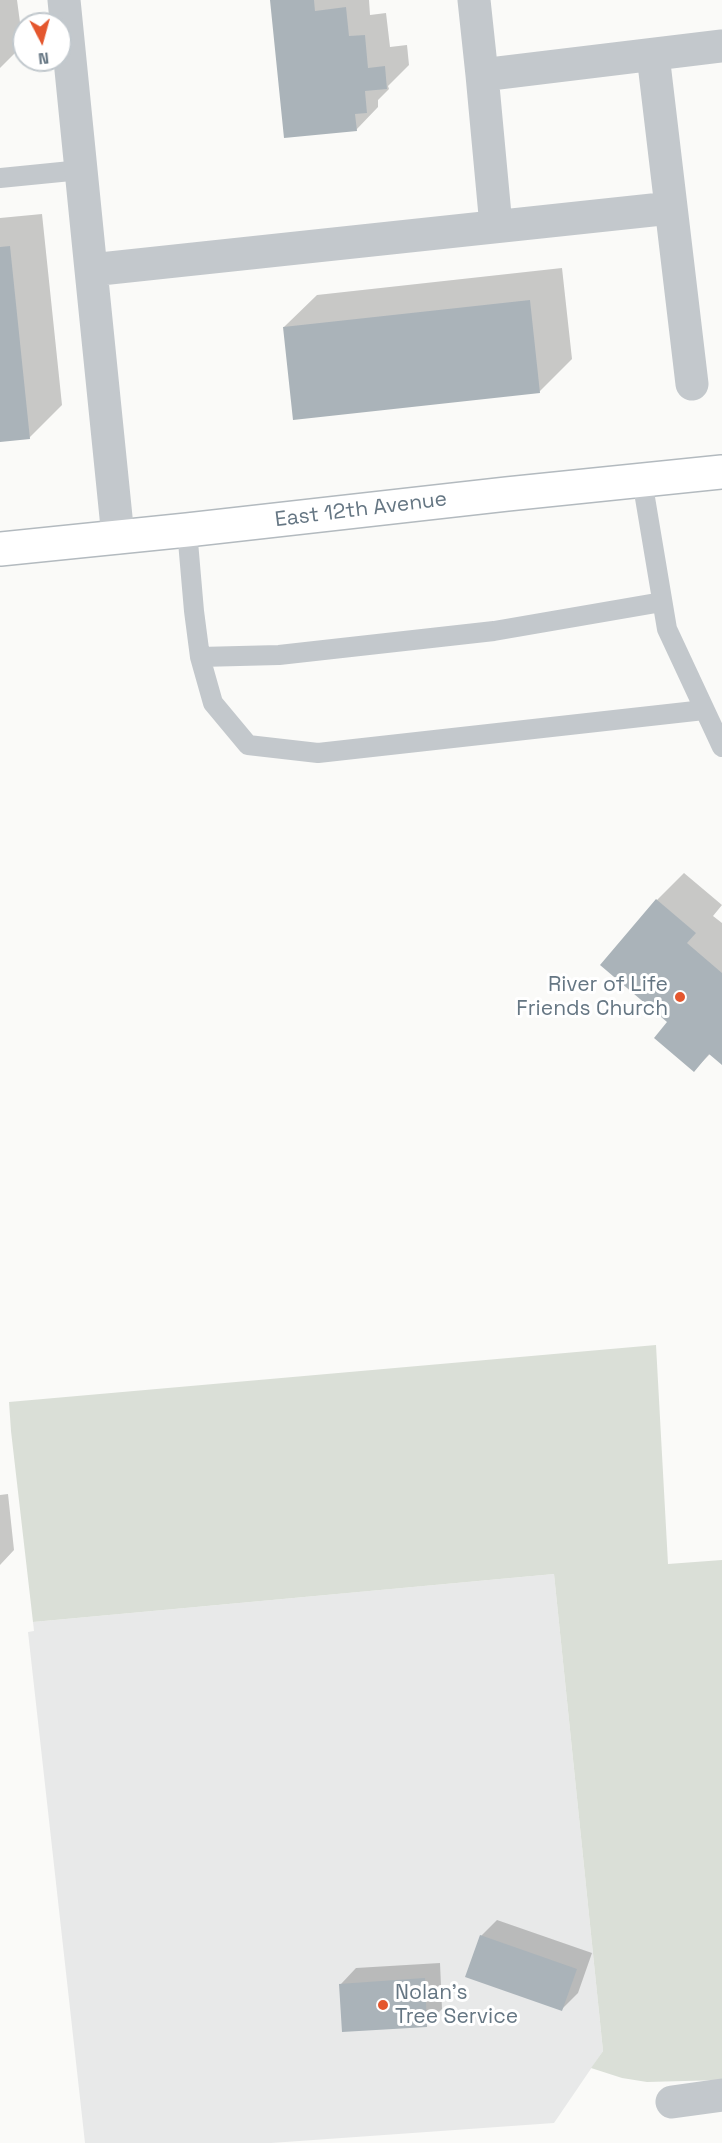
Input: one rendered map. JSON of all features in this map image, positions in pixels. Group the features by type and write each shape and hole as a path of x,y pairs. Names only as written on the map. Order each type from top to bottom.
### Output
{"street":[{"path":"64,0 118,537"},
{"path":"474,0 496,226"},
{"path":"482,75 722,46"},
{"path":"653,55 692,384"},
{"path":"91,270 671,208"},
{"name":"East 12th Avenue","path":"0,549 722,472"},
{"path":"672,2102 722,2095"}],"lane":[{"path":"0,178 81,170"},
{"path":"642,480 667,629 722,747"},
{"path":"187,530 200,657 213,703 248,745 318,753 704,710"},
{"path":"200,657 279,655 483,633 662,602"}],"shaded area":[{"path":"656,1345 668,1564 722,1560 722,2080 647,2082 622,2078 591,2068 603,2051 554,1574 33,1622 11,1431 9,1402"},
{"path":"554,1574 603,2051 554,2123 271,2143 85,2143 28,1632 34,1631 33,1622"}],"building":[{"path":"270,0 314,0 315,11 346,7 349,36 365,35 368,68 385,66 387,89 365,91 367,113 355,114 357,131 284,138"},
{"path":"10,246 30,439 0,442 0,247"},
{"path":"530,300 540,393 293,420 283,327"},
{"name":"River of Life Friends Church","path":"656,899 696,933 687,943 722,973 722,1065 709,1054 694,1072 654,1038 667,1022 600,965"},
{"path":"480,1935 577,1969 562,2011 465,1977"},
{"name":"Nolan's Tree Service","path":"425,1978 427,2027 342,2032 339,1984"}],"place":[{"name":"River of Life Friends Church","path":"680,997"},
{"name":"Nolan's Tree Service","path":"383,2005"}]}
